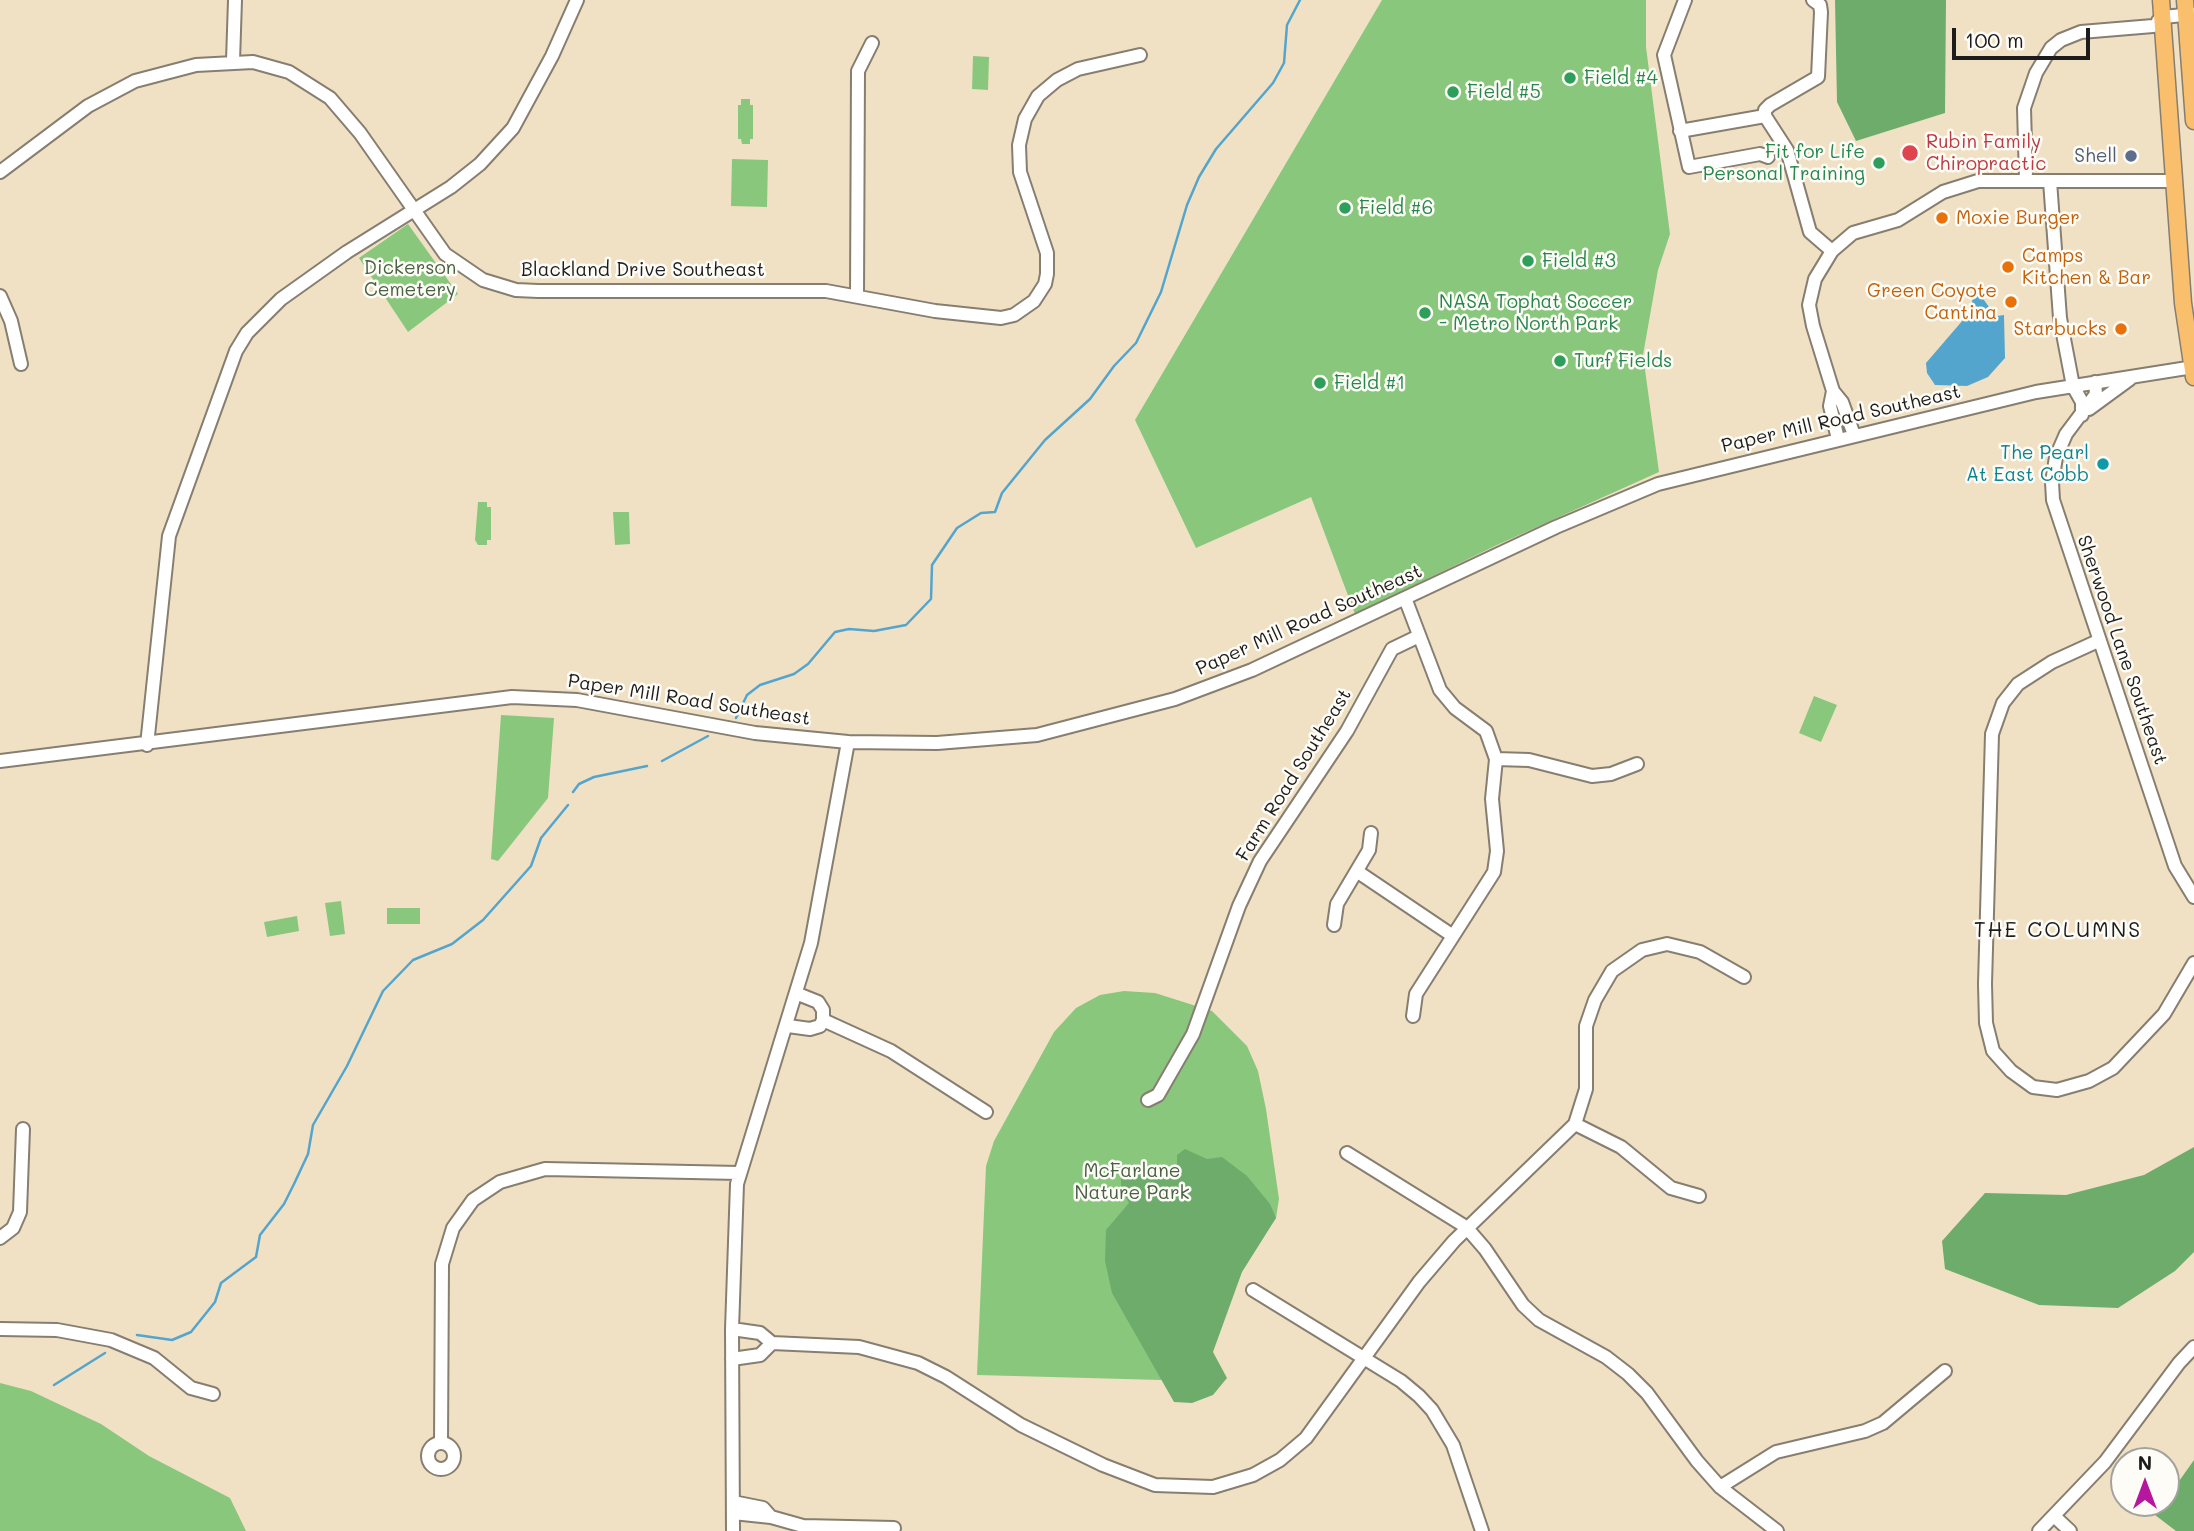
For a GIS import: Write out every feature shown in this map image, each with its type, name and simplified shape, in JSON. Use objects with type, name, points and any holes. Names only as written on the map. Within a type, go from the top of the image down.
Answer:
[{"type":"main road","points":[[2188,9],[2194,121]]},
{"type":"main road","points":[[2160,20],[2184,315],[2193,370]]},
{"type":"street","points":[[233,61],[236,0]]},
{"type":"street","points":[[147,745],[169,537],[236,351],[247,333],[281,299],[481,164],[513,128],[552,56],[577,0]]},
{"type":"street","points":[[1685,0],[1664,55],[1689,167],[1760,154],[1768,156]]},
{"type":"street","points":[[1813,0],[1820,5],[1821,12],[1818,77],[1770,105],[1765,110],[1765,116],[1787,150],[1806,223],[1815,238],[1832,251]]},
{"type":"street","points":[[2026,180],[2024,108],[2036,73],[2052,48],[2061,40],[2081,32],[2160,20],[2188,9]]},
{"type":"street","points":[[2160,20],[2191,32]]},
{"type":"street","points":[[857,296],[858,71],[872,43]]},
{"type":"street","name":"Blackland Drive Southeast","points":[[0,172],[89,106],[135,81],[172,70],[233,61],[262,64],[289,72],[330,98],[360,133],[444,254],[482,280],[516,290],[784,290],[857,296],[987,318],[1014,315],[1034,302],[1045,284],[1048,264],[1020,172],[1018,153],[1025,119],[1038,96],[1067,74],[1140,55]]},
{"type":"street","points":[[1680,131],[1765,116]]},
{"type":"street","points":[[1854,435],[1842,402],[1833,391],[1809,305],[1815,279],[1832,251],[1853,233],[1898,220],[1953,188],[1978,181],[2175,181]]},
{"type":"street","points":[[2050,181],[2060,318],[2073,386],[2082,402],[2084,413]]},
{"type":"street","points":[[0,296],[11,321],[21,364]]},
{"type":"street","name":"Paper Mill Road Southeast","points":[[0,761],[147,745],[464,701],[530,697],[591,702],[765,735],[848,742],[973,742],[1037,735],[1089,724],[1213,686],[1278,659],[1644,489],[1854,435],[2073,386],[2193,370]]},
{"type":"street","name":"Sherwood Lane Southeast","points":[[2084,413],[2132,377]]},
{"type":"street","name":"Sherwood Lane Southeast","points":[[2095,382],[2096,394],[2061,445],[2053,468],[2052,491],[2059,524],[2175,866],[2194,897]]},
{"type":"street","points":[[1833,391],[1830,406],[1839,439]]},
{"type":"street","points":[[1405,598],[1440,690],[1455,708],[1486,731],[1496,759],[1492,799],[1497,851],[1494,872],[1416,994],[1413,1016]]},
{"type":"street","name":"Farm Road Southeast","points":[[1148,1100],[1158,1095],[1193,1034],[1239,906],[1260,861],[1347,732],[1392,649],[1419,636]]},
{"type":"street","points":[[2098,641],[2052,662],[2018,684],[2003,703],[1992,734],[1987,830],[1985,1007],[1991,1045],[2005,1065],[2033,1087],[2048,1090],[2101,1075],[2113,1068],[2164,1014],[2194,964]]},
{"type":"street","points":[[733,1531],[732,1329],[739,1173],[797,994],[820,903],[848,742]]},
{"type":"street","points":[[1496,759],[1529,760],[1592,776],[1611,774],[1637,764]]},
{"type":"street","points":[[1334,925],[1337,904],[1370,850],[1371,833]]},
{"type":"street","points":[[1358,872],[1453,936]]},
{"type":"street","points":[[1667,930],[1667,944]]},
{"type":"street","points":[[732,1329],[760,1333],[772,1343],[859,1347],[918,1363],[946,1377],[1021,1425],[1134,1478],[1176,1488],[1213,1487],[1235,1482],[1280,1460],[1306,1438],[1419,1282],[1466,1227],[1575,1124],[1586,1089],[1586,1026],[1595,1000],[1620,964],[1642,950],[1667,944],[1700,952],[1744,977]]},
{"type":"street","points":[[788,1026],[810,1029],[820,1026],[823,1020],[823,1010],[818,1002],[797,994]]},
{"type":"street","points":[[823,1020],[901,1057],[986,1112]]},
{"type":"street","points":[[1575,1124],[1620,1147],[1671,1188],[1699,1196]]},
{"type":"street","points":[[0,1238],[13,1228],[20,1212],[23,1129]]},
{"type":"street","points":[[1347,1153],[1466,1227],[1485,1249],[1523,1305],[1539,1320],[1605,1357],[1628,1374],[1647,1393],[1697,1461],[1720,1487],[1777,1531]]},
{"type":"street","points":[[441,1443],[442,1264],[453,1228],[473,1200],[500,1182],[545,1170],[739,1173]]},
{"type":"street","points":[[1253,1290],[1401,1381],[1432,1410],[1452,1445],[1482,1531]]},
{"type":"street","points":[[0,1329],[57,1329],[111,1340],[154,1359],[191,1388],[213,1394]]},
{"type":"street","points":[[732,1359],[760,1355],[772,1343]]},
{"type":"street","points":[[2039,1531],[2105,1462],[2194,1347]]},
{"type":"street","points":[[1720,1487],[1776,1452],[1865,1431],[1883,1423],[1945,1371]]},
{"type":"street","points":[[733,1507],[803,1526],[894,1528]]},
{"type":"street","points":[[2054,1516],[2070,1531]]},
{"type":"green space","name":"NASA Tophat Soccer - Metro North Park","points":[[1382,0],[1646,0],[1646,47],[1670,234],[1658,270],[1643,355],[1659,472],[1497,545],[1355,614],[1311,497],[1196,548],[1135,420]]},
{"type":"green space","points":[[1835,0],[1946,0],[1945,113],[1856,141],[1837,102]]},
{"type":"green space","points":[[973,56],[989,57],[988,90],[972,89]]},
{"type":"green space","points":[[741,99],[750,99],[750,105],[753,105],[753,139],[750,139],[750,144],[742,144],[741,139],[738,139],[738,105],[741,105]]},
{"type":"green space","points":[[732,159],[768,160],[767,207],[731,206]]},
{"type":"green space","name":"Dickerson Cemetery","points":[[408,224],[458,294],[408,332],[359,258]]},
{"type":"green space","points":[[478,502],[487,502],[487,507],[491,507],[491,540],[487,540],[487,545],[478,545],[475,540]]},
{"type":"green space","points":[[613,512],[629,512],[630,544],[615,545]]},
{"type":"green space","points":[[1814,696],[1837,705],[1821,742],[1799,733]]},
{"type":"green space","points":[[501,715],[554,718],[548,798],[498,861],[491,859]]},
{"type":"green space","points":[[341,901],[345,934],[330,936],[325,903]]},
{"type":"green space","points":[[387,908],[420,908],[420,924],[387,924]]},
{"type":"green space","points":[[297,916],[299,931],[267,937],[264,922]]},
{"type":"green space","name":"McFarlane Nature Park","points":[[1124,991],[1155,993],[1212,1011],[1247,1046],[1258,1071],[1266,1109],[1279,1199],[1276,1218],[1161,1380],[977,1375],[986,1166],[994,1141],[1054,1032],[1076,1008],[1100,995]]},
{"type":"green space","points":[[2194,1147],[2194,1252],[2175,1271],[2118,1308],[2039,1305],[1945,1269],[1942,1241],[1985,1193],[2066,1195],[2144,1175]]},
{"type":"green space","points":[[1185,1149],[1207,1159],[1222,1157],[1247,1176],[1270,1204],[1276,1218],[1242,1272],[1213,1352],[1227,1378],[1213,1395],[1192,1403],[1174,1402],[1112,1293],[1105,1261],[1106,1230],[1129,1203],[1121,1188],[1121,1175],[1137,1172],[1166,1179],[1177,1171],[1177,1155]]},
{"type":"green space","points":[[0,1383],[31,1391],[101,1424],[149,1456],[230,1498],[246,1531],[0,1531]]},
{"type":"green space","points":[[2194,1460],[2194,1531],[2176,1531],[2158,1517],[2180,1517],[2180,1480]]},
{"type":"water","points":[[1979,293],[1989,307],[1990,317],[2004,315],[2005,358],[1988,377],[1967,386],[1935,385],[1927,373],[1926,363],[1969,313],[1973,298]]},
{"type":"waterway","points":[[736,718],[747,695],[760,685],[794,674],[808,664],[835,632],[849,629],[874,631],[906,625],[931,599],[932,565],[957,528],[981,513],[995,512],[1002,493],[1045,440],[1090,399],[1114,366],[1136,343],[1161,292],[1187,205],[1199,177],[1216,149],[1273,83],[1284,63],[1287,25],[1300,0]]},
{"type":"waterway","points":[[662,761],[708,736]]},
{"type":"waterway","points":[[573,792],[579,784],[594,777],[647,766]]},
{"type":"waterway","points":[[137,1335],[172,1340],[191,1332],[215,1302],[221,1283],[256,1257],[260,1235],[284,1204],[308,1154],[313,1125],[347,1066],[383,991],[413,960],[452,944],[483,920],[531,866],[541,838],[568,805]]},
{"type":"waterway","points":[[54,1385],[105,1353]]},
{"type":"place","name":"Field #4","points":[[1570,78]]},
{"type":"place","name":"Field #5","points":[[1453,92]]},
{"type":"place","name":"Rubin Family Chiropractic","points":[[1910,153]]},
{"type":"place","name":"Shell","points":[[2131,156]]},
{"type":"place","name":"Fit for Life Personal Training","points":[[1879,163]]},
{"type":"place","name":"Field #6","points":[[1345,208]]},
{"type":"place","name":"Moxie Burger","points":[[1942,218]]},
{"type":"place","name":"Field #3","points":[[1528,261]]},
{"type":"place","name":"Camps Kitchen & Bar","points":[[2008,267]]},
{"type":"place","name":"Green Coyote Cantina","points":[[2011,302]]},
{"type":"place","name":"NASA Tophat Soccer - Metro North Park","points":[[1425,313]]},
{"type":"place","name":"Starbucks","points":[[2121,329]]},
{"type":"place","name":"Turf Fields","points":[[1560,361]]},
{"type":"place","name":"Field #1","points":[[1320,383]]},
{"type":"place","name":"The Pearl At East Cobb","points":[[2103,464]]},
{"type":"district","name":"THE COLUMNS","points":[[2058,931]]}]
